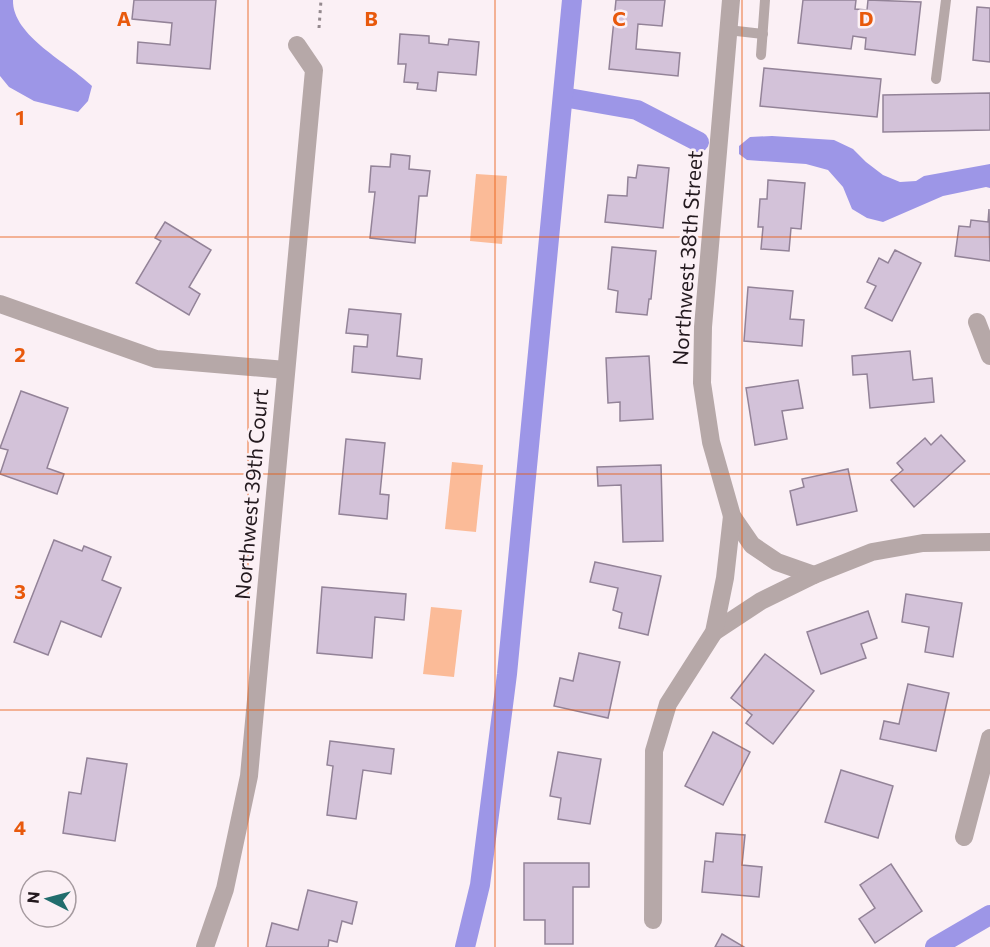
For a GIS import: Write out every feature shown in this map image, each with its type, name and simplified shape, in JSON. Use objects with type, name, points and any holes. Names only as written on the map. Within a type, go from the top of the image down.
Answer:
[{"type":"street","name":"Northwest 38th Street","points":[[731,0],[703,327],[702,383],[711,442],[732,516],[752,545],[777,562],[814,575]]},
{"type":"street","name":"Northwest 39th Court","points":[[205,947],[225,889],[249,776],[314,70],[297,45]]},
{"type":"street","points":[[0,304],[156,359],[286,370]]},
{"type":"street","points":[[977,322],[990,356]]},
{"type":"street","name":"Northwest 38th Street","points":[[653,920],[654,751],[668,704],[714,632],[725,578],[732,516]]},
{"type":"street","points":[[814,575],[872,552],[923,543],[990,542]]},
{"type":"street","name":"Northwest 38th Street","points":[[714,632],[761,601],[814,575]]},
{"type":"street","points":[[964,837],[990,738]]},
{"type":"lane","points":[[761,55],[765,0]]},
{"type":"lane","points":[[936,79],[946,0]]},
{"type":"lane","points":[[728,30],[763,34]]},
{"type":"path","points":[[319,28],[321,0]]},
{"type":"shaded area","points":[[0,0],[13,0],[15,13],[31,37],[92,86],[88,101],[78,112],[34,101],[9,87],[0,76]]},
{"type":"shaded area","points":[[750,137],[834,140],[853,149],[883,175],[900,182],[916,181],[924,176],[990,164],[990,188],[943,196],[883,222],[867,218],[852,209],[843,187],[828,170],[806,164],[747,160],[739,154],[739,146]]},
{"type":"shaded area","points":[[476,174],[507,176],[502,244],[470,241]]},
{"type":"shaded area","points":[[452,462],[483,465],[476,532],[445,529]]},
{"type":"shaded area","points":[[431,607],[462,610],[454,677],[423,674]]},
{"type":"building","points":[[134,0],[216,0],[210,69],[137,63],[138,42],[170,45],[172,23],[132,19]]},
{"type":"building","points":[[616,0],[665,0],[662,26],[638,24],[636,49],[680,53],[678,76],[609,69]]},
{"type":"building","points":[[803,0],[856,0],[855,9],[867,10],[868,0],[921,2],[915,55],[865,49],[866,38],[853,36],[851,49],[798,43]]},
{"type":"building","points":[[977,7],[990,8],[990,62],[973,60]]},
{"type":"building","points":[[400,34],[429,36],[429,43],[448,45],[449,39],[479,42],[476,75],[438,72],[436,91],[417,89],[418,83],[404,82],[406,64],[398,64]]},
{"type":"building","points":[[764,68],[881,79],[877,117],[760,106]]},
{"type":"building","points":[[990,93],[990,130],[883,132],[883,95]]},
{"type":"building","points":[[391,154],[410,156],[409,169],[430,171],[427,196],[419,196],[415,243],[370,238],[375,192],[369,192],[371,166],[390,167]]},
{"type":"building","points":[[638,165],[669,168],[663,228],[605,222],[608,195],[627,196],[628,177],[636,178]]},
{"type":"building","points":[[768,180],[805,183],[801,229],[791,228],[789,251],[761,249],[763,227],[758,227],[760,199],[767,199]]},
{"type":"building","points":[[989,209],[990,261],[955,256],[959,226],[970,227],[971,220],[988,222]]},
{"type":"building","points":[[165,222],[211,250],[189,287],[200,294],[189,315],[136,283],[161,241],[155,238]]},
{"type":"building","points":[[612,247],[656,251],[647,315],[616,312],[618,291],[608,289]]},
{"type":"building","points":[[895,250],[921,263],[892,321],[865,308],[876,286],[867,282],[879,258],[888,263]]},
{"type":"building","points":[[748,287],[793,291],[790,319],[804,320],[802,346],[744,341]]},
{"type":"building","points":[[349,309],[401,314],[397,356],[422,359],[420,379],[352,372],[354,346],[367,347],[368,335],[346,333]]},
{"type":"building","points":[[910,351],[913,380],[932,378],[934,402],[870,408],[867,374],[853,375],[852,356]]},
{"type":"building","points":[[649,356],[653,419],[620,421],[620,402],[608,403],[606,358]]},
{"type":"building","points":[[798,380],[803,408],[782,411],[787,439],[755,445],[746,388]]},
{"type":"building","points":[[21,391],[68,408],[47,468],[64,474],[57,494],[0,474],[8,450],[0,448]]},
{"type":"building","points":[[941,435],[965,461],[914,507],[891,480],[903,470],[897,463],[925,438],[931,445]]},
{"type":"building","points":[[346,439],[385,443],[380,494],[389,495],[387,519],[339,514]]},
{"type":"building","points":[[661,465],[663,541],[623,542],[621,485],[598,486],[597,467]]},
{"type":"building","points":[[848,469],[857,511],[797,525],[790,491],[804,487],[802,479]]},
{"type":"building","points":[[54,540],[82,551],[84,546],[111,557],[102,580],[121,588],[101,637],[61,621],[48,655],[14,642]]},
{"type":"building","points":[[595,562],[661,576],[648,635],[619,628],[622,613],[613,610],[618,588],[590,582]]},
{"type":"building","points":[[322,587],[406,594],[404,620],[375,617],[372,658],[317,653]]},
{"type":"building","points":[[906,594],[962,603],[953,657],[925,652],[929,627],[902,622]]},
{"type":"building","points":[[868,611],[877,638],[861,644],[866,658],[821,674],[807,632]]},
{"type":"building","points":[[579,653],[620,662],[608,718],[554,706],[560,678],[573,681]]},
{"type":"building","points":[[765,654],[814,691],[773,744],[746,723],[752,715],[731,698]]},
{"type":"building","points":[[908,684],[949,693],[936,751],[880,739],[884,721],[899,724]]},
{"type":"building","points":[[713,732],[750,752],[723,805],[685,786]]},
{"type":"building","points":[[330,741],[394,749],[391,774],[363,770],[356,819],[327,815],[333,766],[327,765]]},
{"type":"building","points":[[558,752],[601,759],[590,824],[558,819],[561,798],[550,796]]},
{"type":"building","points":[[87,758],[127,764],[115,841],[63,833],[69,792],[81,794]]},
{"type":"building","points":[[841,770],[893,786],[878,838],[825,822]]},
{"type":"building","points":[[716,833],[745,835],[742,865],[762,867],[759,897],[702,892],[705,861],[713,862]]},
{"type":"building","points":[[524,863],[589,863],[589,887],[573,887],[573,944],[545,944],[545,920],[524,920]]},
{"type":"building","points":[[891,864],[922,911],[875,943],[859,919],[875,908],[860,885]]},
{"type":"building","points":[[308,890],[357,902],[352,924],[342,921],[337,942],[329,940],[328,947],[266,947],[272,923],[298,930]]},
{"type":"building","points":[[722,934],[744,947],[715,947]]},
{"type":"waterway","points":[[465,947],[480,885],[507,674],[572,0]]},
{"type":"waterway","points":[[563,97],[637,110],[699,142]]},
{"type":"waterway","points":[[935,947],[990,915]]}]
